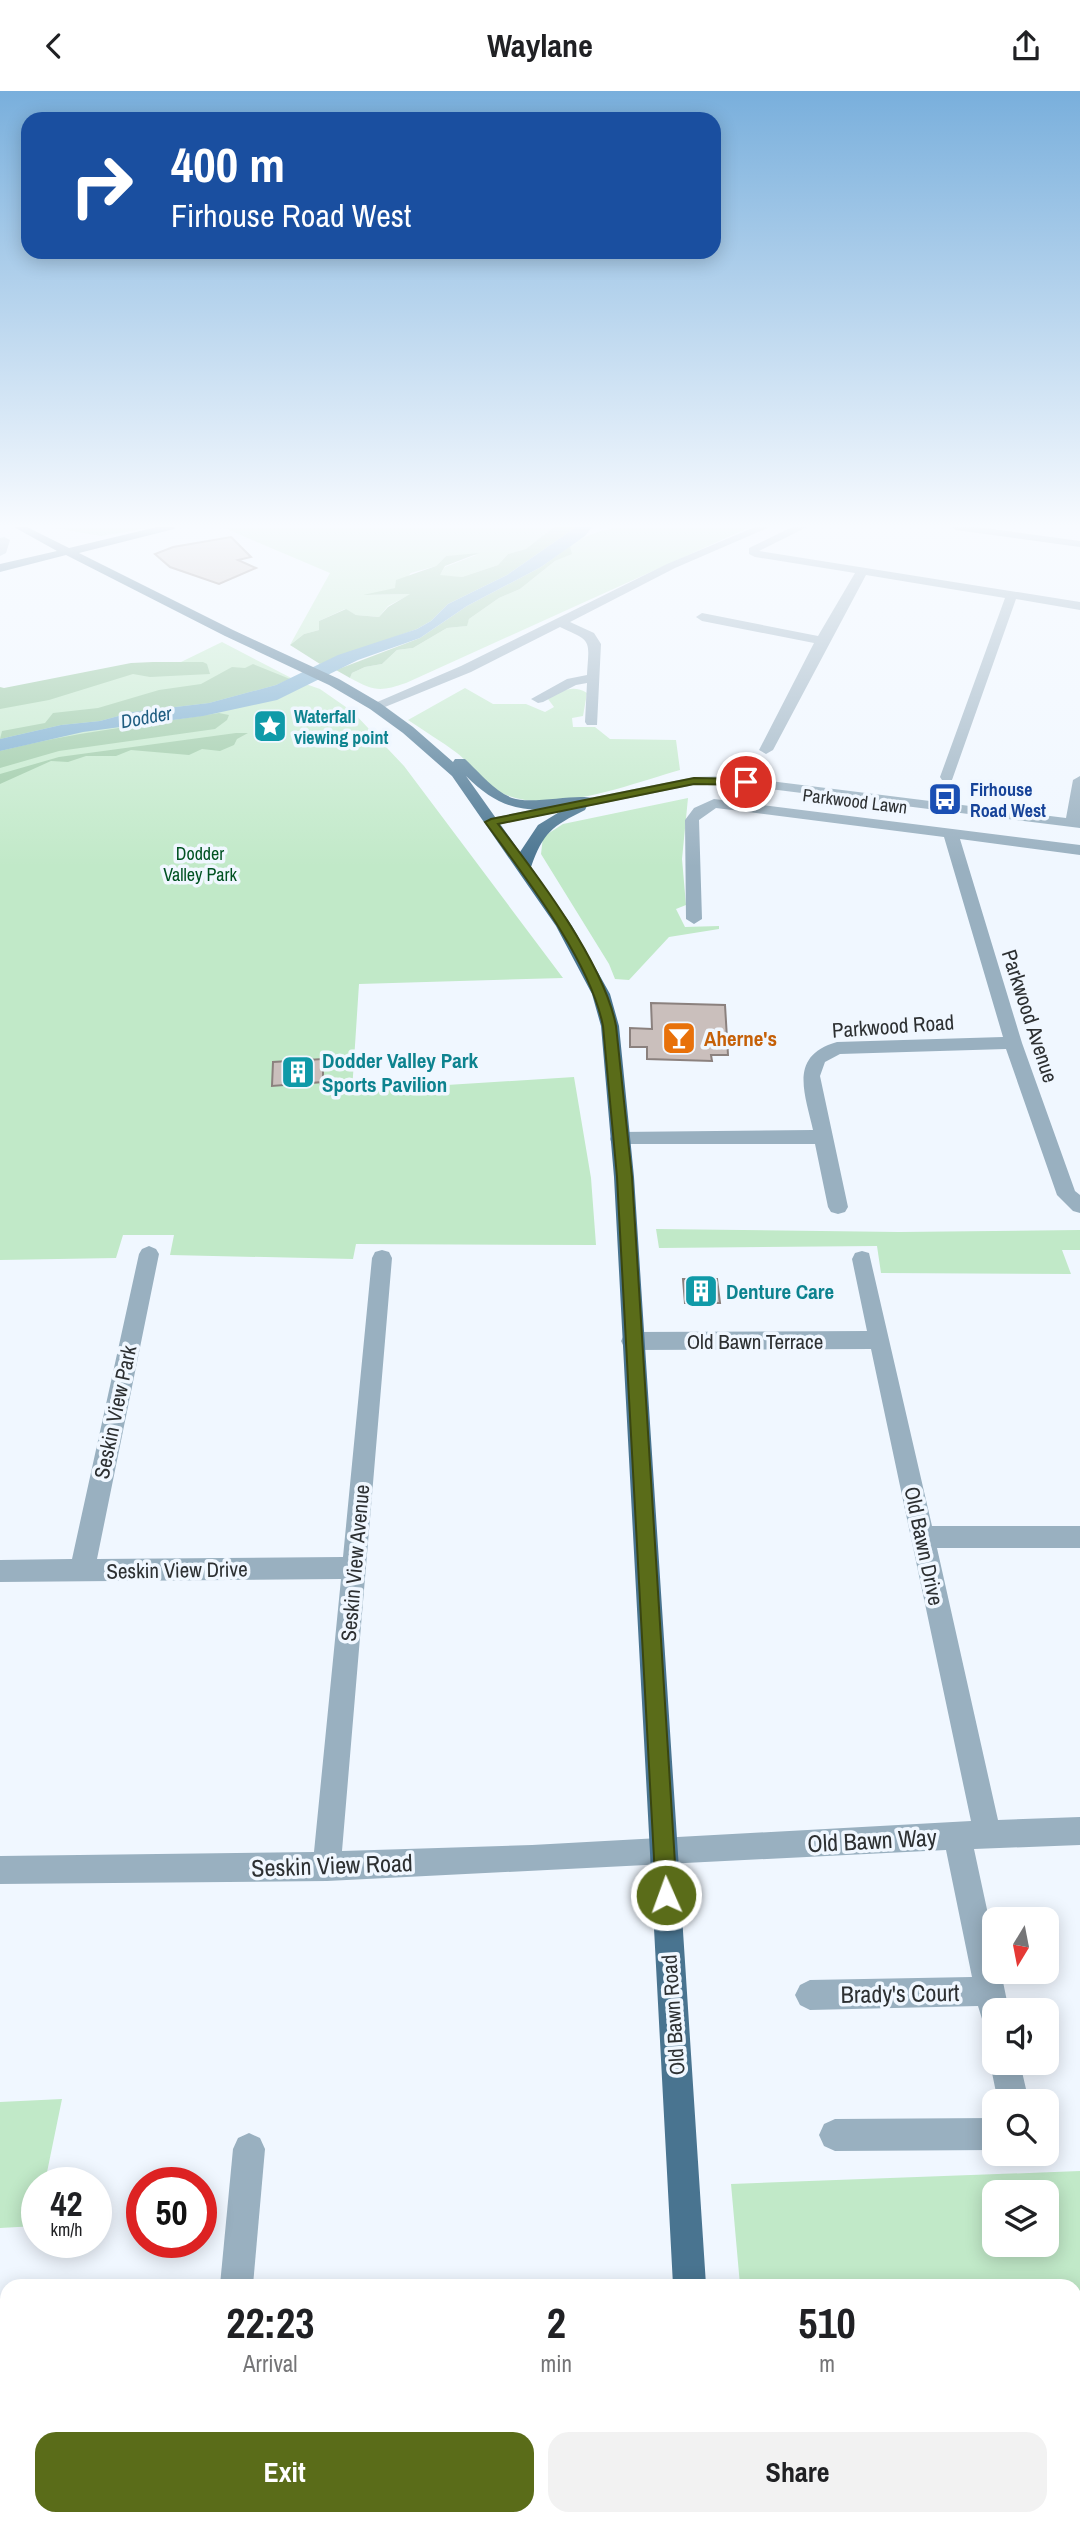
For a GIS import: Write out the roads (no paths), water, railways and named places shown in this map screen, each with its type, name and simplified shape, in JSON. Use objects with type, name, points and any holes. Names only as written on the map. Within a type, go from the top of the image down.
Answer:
[{"type":"main road","name":"Old Bawn Road","points":[[248,641],[375,706],[408,730],[457,773],[524,866],[591,971],[607,1010],[624,1177],[690,2279]]},
{"type":"main road","points":[[408,730],[443,746],[495,795],[504,799],[536,805],[592,801]]},
{"type":"main road","points":[[524,866],[529,844],[535,836],[552,820],[592,801]]},
{"type":"street","points":[[375,706],[466,669],[523,641]]},
{"type":"street","points":[[592,722],[595,677],[593,641]]},
{"type":"street","points":[[766,751],[822,641]]},
{"type":"street","points":[[947,777],[996,641]]},
{"type":"street","points":[[538,699],[572,681],[595,677]]},
{"type":"street","points":[[491,822],[694,781],[731,780],[1076,824],[1080,780]]},
{"type":"street","name":"Parkwood Lawn","points":[[694,919],[692,820],[699,811],[714,803],[950,832]]},
{"type":"street","points":[[950,832],[1080,850]]},
{"type":"street","name":"Parkwood Avenue","points":[[950,832],[1013,1043],[1067,1195],[1080,1206]]},
{"type":"street","name":"Parkwood Road","points":[[838,1207],[821,1137],[811,1076],[813,1064],[821,1055],[837,1048],[1013,1043]]},
{"type":"street","points":[[620,1139],[821,1137]]},
{"type":"street","name":"Seskin View Park","points":[[82,1571],[149,1254]]},
{"type":"street","name":"Seskin View Avenue","points":[[327,1867],[382,1258]]},
{"type":"street","name":"Old Bawn Drive","points":[[862,1259],[987,1833]]},
{"type":"street","name":"Old Bawn Terrace","points":[[632,1341],[879,1340]]},
{"type":"street","points":[[922,1537],[1080,1537]]},
{"type":"street","name":"Seskin View Drive","points":[[0,1571],[354,1568]]},
{"type":"street","name":"Old Bawn Way","points":[[665,1851],[987,1833],[1080,1831]]},
{"type":"street","name":"Brady's Court","points":[[957,1835],[991,1998]]},
{"type":"street","name":"Seskin View Road","points":[[0,1870],[327,1867],[665,1851]]},
{"type":"street","name":"Brady's Court","points":[[810,1994],[982,2001]]},
{"type":"street","points":[[835,2135],[982,2134]]},
{"type":"street","points":[[237,2279],[249,2149]]},
{"type":"water","name":"Dodder","points":[[382,641],[413,641],[358,660],[277,700],[203,716],[83,732],[0,751],[0,739],[61,725],[100,721],[133,712],[209,703],[276,685],[338,655]]},
{"type":"place","name":"Waterfall viewing point","points":[[270,726]]},
{"type":"place","name":"Firhouse Road West","points":[[945,799]]},
{"type":"place","name":"Aherne's","points":[[679,1038]]},
{"type":"place","name":"Dodder Valley Park Sports Pavilion","points":[[298,1072]]},
{"type":"place","name":"Denture Care","points":[[701,1291]]},
{"type":"park label","name":"Dodder Valley Park","points":[[200,864]]}]
